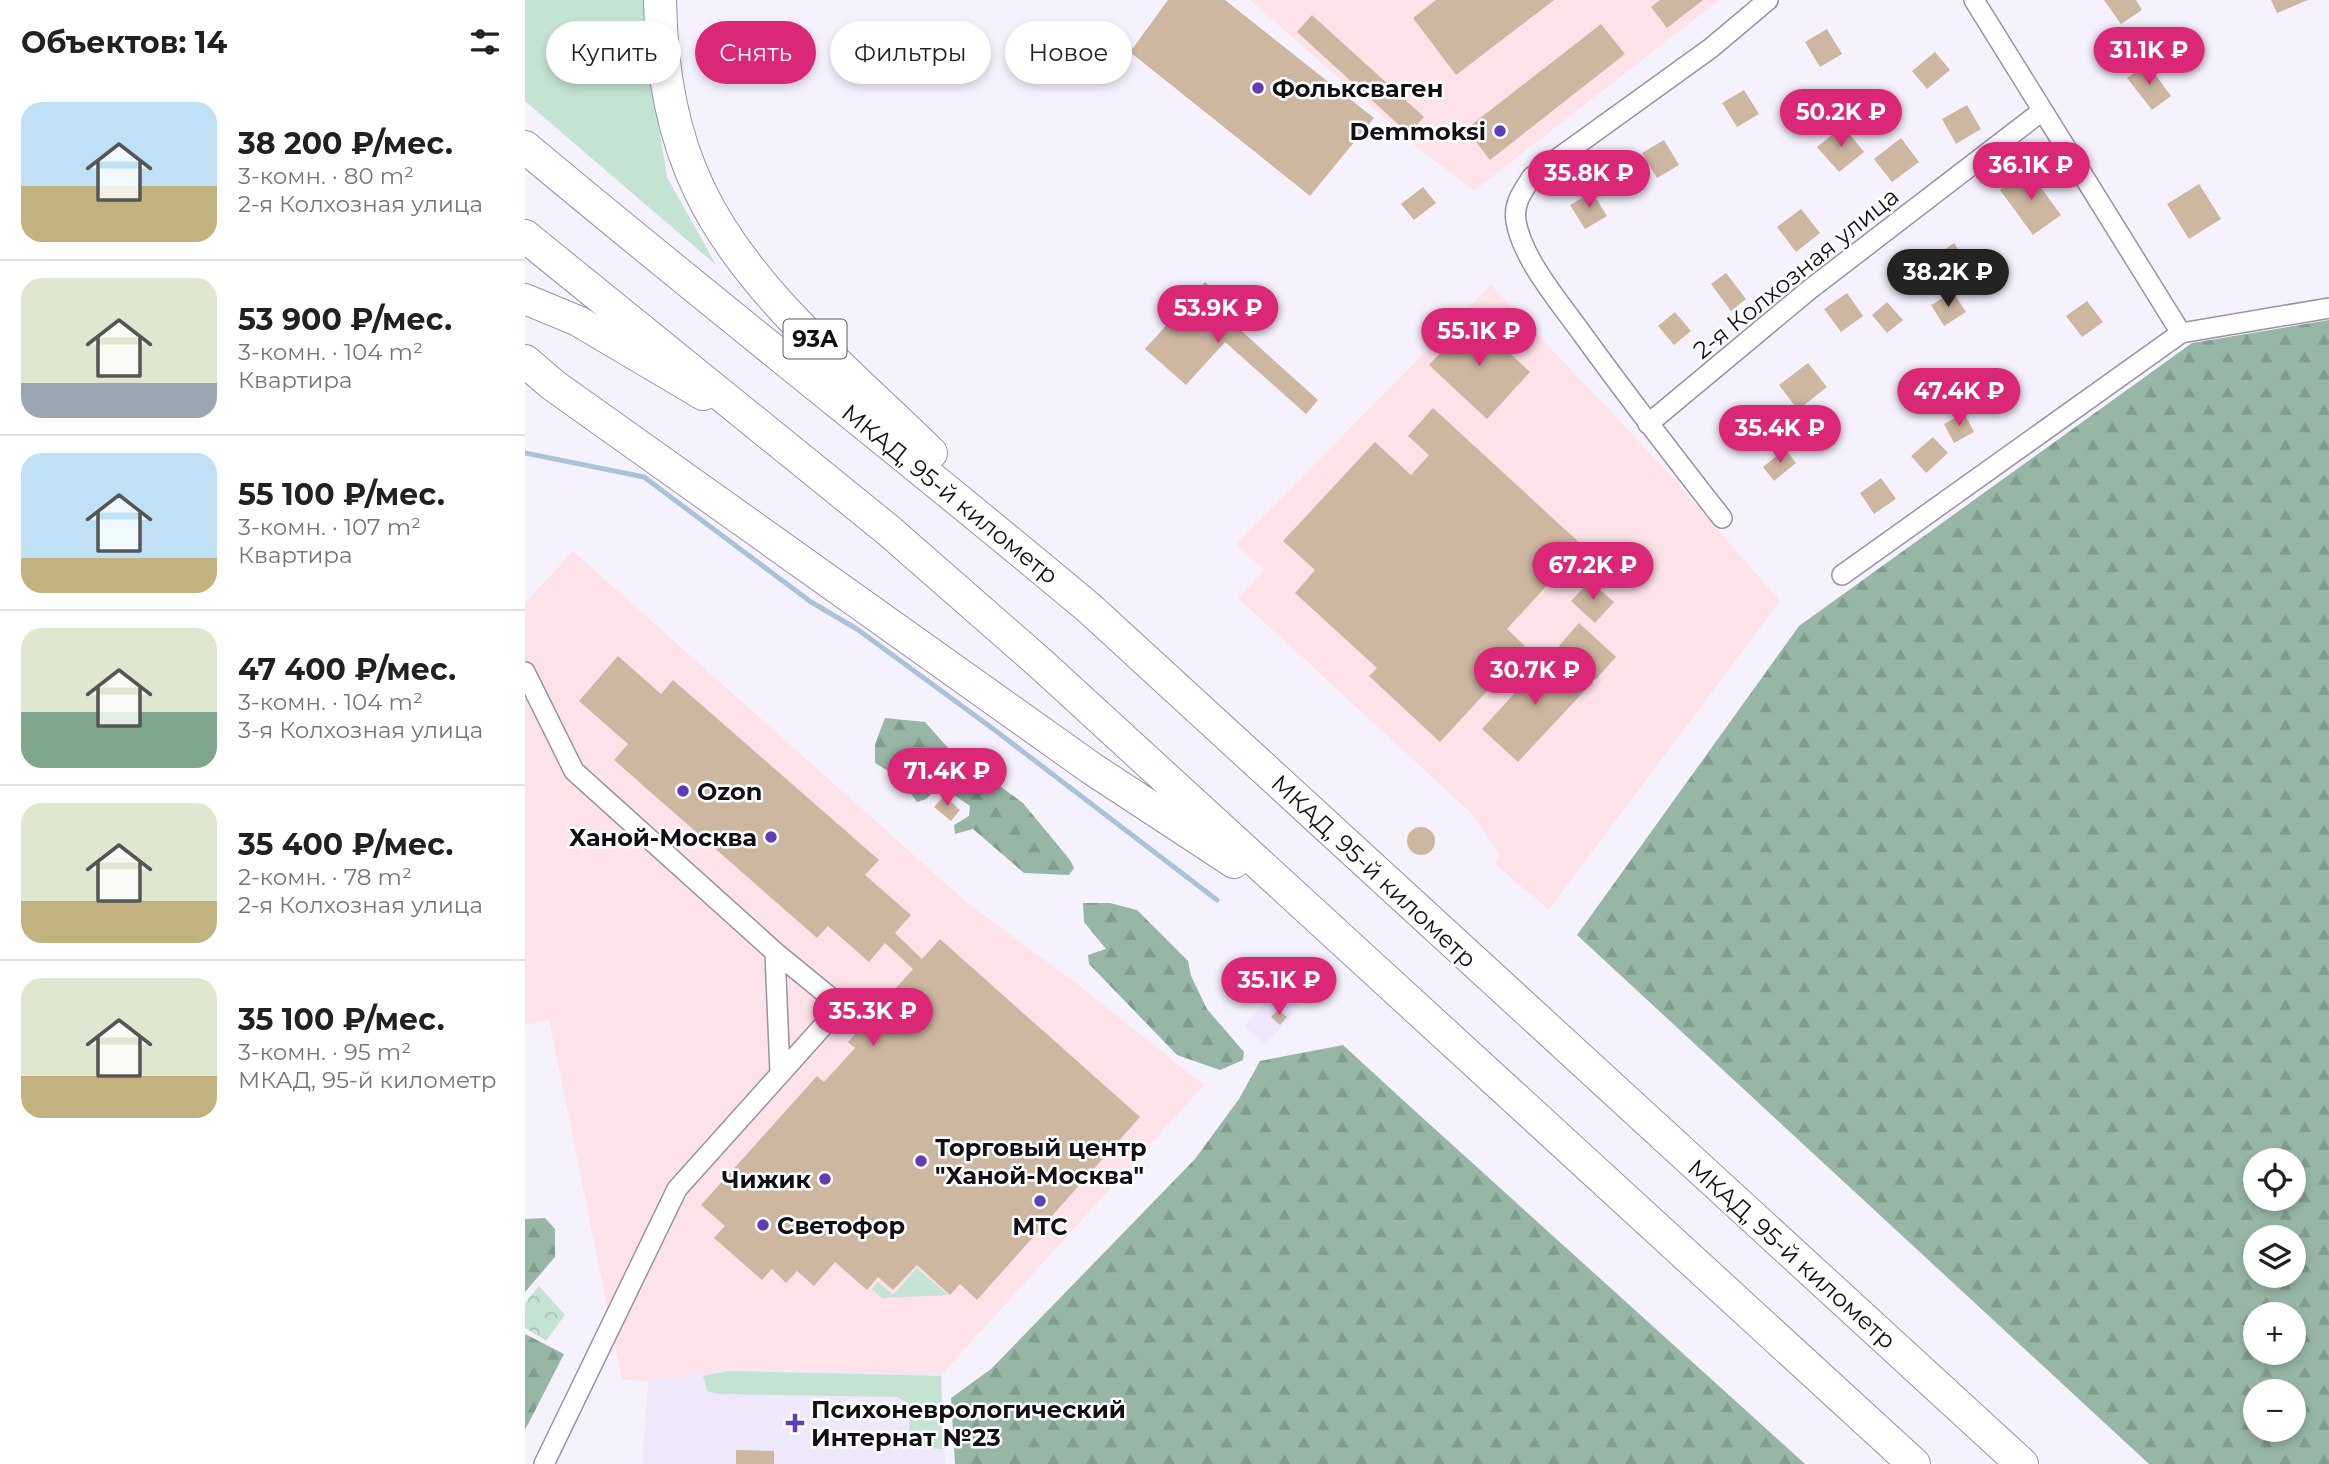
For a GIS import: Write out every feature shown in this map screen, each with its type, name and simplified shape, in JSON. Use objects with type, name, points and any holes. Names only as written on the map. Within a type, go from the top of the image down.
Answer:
[{"type":"highway","name":"93A","points":[[660,0],[661,46],[682,146],[700,191],[726,237],[757,277],[803,327],[1089,608]]},
{"type":"highway","name":"МКАД, 95-й километр","points":[[525,147],[707,299],[942,484],[1089,608],[2022,1464]]},
{"type":"highway","points":[[525,236],[888,530],[1040,663],[1913,1464]]},
{"type":"highway","points":[[525,361],[553,385],[1091,768],[1309,910]]},
{"type":"main road","points":[[525,299],[578,321],[653,363],[777,441]]},
{"type":"street","points":[[1722,518],[1648,424],[1546,284],[1521,237],[1515,219],[1517,202],[1532,177],[1711,48],[1768,0]]},
{"type":"street","points":[[1974,0],[2181,333]]},
{"type":"street","name":"2-я Колхозная улица","points":[[1648,424],[1809,290],[2042,111]]},
{"type":"street","points":[[1842,575],[2181,333],[2329,307]]},
{"type":"street","points":[[528,677],[574,771],[775,952],[841,1006],[677,1189],[544,1464]]},
{"type":"street","points":[[775,952],[780,1073]]},
{"type":"shaded area","points":[[1250,0],[1719,0],[1474,191],[1417,147]]},
{"type":"shaded area","points":[[1491,285],[1665,469],[1780,601],[1549,910],[1495,864],[1500,855],[1472,814],[1238,598],[1264,570],[1236,544]]},
{"type":"shaded area","points":[[573,551],[965,901],[1080,986],[1204,1085],[942,1374],[727,1369],[648,1382],[622,1379],[549,1020],[525,1025],[525,603]]},
{"type":"shaded area","points":[[1280,987],[1301,1005],[1265,1045],[1244,1026]]},
{"type":"shaded area","name":"Психоневрологический Интернат №23","points":[[727,1369],[942,1374],[945,1464],[642,1464],[648,1382]]},
{"type":"green space","points":[[525,0],[644,0],[646,21],[546,21],[546,84],[652,84],[667,177],[716,265],[525,101]]},
{"type":"green space","points":[[2329,320],[2329,1464],[2149,1464],[1577,935],[1799,626],[2192,343]]},
{"type":"green space","points":[[885,718],[925,722],[950,750],[1023,803],[1070,860],[1074,868],[1069,875],[1024,873],[973,829],[955,834],[954,825],[969,816],[970,806],[940,785],[926,799],[917,802],[900,778],[875,763],[875,744]]},
{"type":"green space","points":[[1083,903],[1110,903],[1137,910],[1188,961],[1191,976],[1207,1009],[1244,1052],[1243,1060],[1220,1070],[1177,1055],[1089,964],[1088,955],[1106,949],[1084,922]]},
{"type":"green space","points":[[1343,1045],[1805,1464],[955,1464],[951,1398],[991,1369],[1195,1159],[1239,1099],[1260,1061]]},
{"type":"green space","points":[[545,1218],[555,1229],[555,1257],[525,1292],[525,1219]]},
{"type":"green space","points":[[917,1268],[948,1295],[882,1298],[872,1289],[878,1282],[893,1295]]},
{"type":"green space","points":[[539,1286],[565,1315],[546,1341],[525,1328],[525,1303]]},
{"type":"green space","points":[[525,1334],[564,1354],[525,1430]]},
{"type":"green space","points":[[728,1371],[941,1376],[943,1449],[910,1447],[909,1404],[898,1397],[718,1394],[707,1391],[703,1376]]},
{"type":"building","points":[[1168,0],[1225,0],[1374,118],[1310,196],[1132,54],[1132,49]]},
{"type":"building","points":[[1436,0],[1554,0],[1456,75],[1413,18]]},
{"type":"building","points":[[1660,0],[1703,0],[1667,28],[1651,7]]},
{"type":"building","points":[[2104,0],[2136,0],[2142,10],[2121,24]]},
{"type":"building","points":[[2271,0],[2308,0],[2277,13]]},
{"type":"building","points":[[1312,15],[1424,117],[1409,134],[1297,32]]},
{"type":"building","points":[[1601,24],[1625,54],[1490,160],[1466,129]]},
{"type":"building","points":[[1827,29],[1842,54],[1820,67],[1805,42]]},
{"type":"building","points":[[1935,52],[1950,70],[1927,89],[1912,71]]},
{"type":"building","points":[[2147,63],[2171,96],[2152,110],[2127,78]]},
{"type":"building","points":[[1744,90],[1759,114],[1737,127],[1722,103]]},
{"type":"building","points":[[1967,105],[1981,129],[1956,144],[1942,119]]},
{"type":"building","points":[[1843,126],[1864,152],[1839,172],[1817,147]]},
{"type":"building","points":[[1901,138],[1919,162],[1892,182],[1874,159]]},
{"type":"building","points":[[1664,140],[1679,165],[1657,178],[1642,153]]},
{"type":"building","points":[[2028,170],[2061,215],[2033,235],[2000,190]]},
{"type":"building","points":[[2199,184],[2221,219],[2189,239],[2167,204]]},
{"type":"building","points":[[1423,187],[1436,203],[1414,220],[1401,204]]},
{"type":"building","points":[[1592,192],[1607,216],[1585,229],[1570,205]]},
{"type":"building","points":[[1801,209],[1820,233],[1796,252],[1777,227]]},
{"type":"building","points":[[1954,243],[1965,259],[1933,282],[1921,266]]},
{"type":"building","points":[[1726,273],[1746,299],[1731,311],[1711,284]]},
{"type":"building","points":[[1205,282],[1244,317],[1236,326],[1318,400],[1306,414],[1225,342],[1186,385],[1145,349]]},
{"type":"building","points":[[1953,292],[1966,312],[1944,326],[1931,305]]},
{"type":"building","points":[[1847,293],[1863,316],[1841,332],[1824,309]]},
{"type":"building","points":[[2087,301],[2103,322],[2082,337],[2066,316]]},
{"type":"building","points":[[1887,302],[1903,320],[1887,333],[1872,315]]},
{"type":"building","points":[[1675,312],[1691,331],[1674,345],[1658,326]]},
{"type":"building","points":[[1472,318],[1530,372],[1487,419],[1429,365]]},
{"type":"building","points":[[1808,363],[1827,387],[1798,410],[1779,385]]},
{"type":"building","points":[[2007,374],[2017,389],[1996,403],[1986,388]]},
{"type":"building","points":[[1433,408],[1583,546],[1507,629],[1527,648],[1440,742],[1369,676],[1377,668],[1295,593],[1315,570],[1283,541],[1375,442],[1411,475],[1429,455],[1408,436]]},
{"type":"building","points":[[1964,413],[1974,432],[1954,443],[1944,424]]},
{"type":"building","points":[[1933,437],[1948,453],[1926,473],[1911,456]]},
{"type":"building","points":[[1785,449],[1796,463],[1774,481],[1763,467]]},
{"type":"building","points":[[1881,478],[1896,499],[1874,514],[1860,493]]},
{"type":"building","points":[[1590,581],[1614,602],[1595,623],[1571,601]]},
{"type":"building","points":[[1579,623],[1616,657],[1595,680],[1559,646]]},
{"type":"building","points":[[1552,652],[1589,686],[1518,762],[1482,729]]},
{"type":"building","name":"Торговый центр \"Ханой-Москва\"","points":[[618,656],[661,694],[673,680],[879,860],[865,875],[911,915],[895,933],[922,959],[940,939],[1140,1117],[977,1300],[960,1284],[950,1295],[917,1265],[893,1290],[878,1277],[867,1290],[835,1262],[814,1286],[797,1271],[786,1283],[772,1269],[762,1280],[714,1238],[725,1226],[701,1205],[817,1076],[824,1082],[855,1048],[848,1042],[913,969],[885,943],[869,962],[828,926],[817,938],[614,760],[628,744],[579,701]]},
{"type":"building","points":[[944,796],[960,810],[951,821],[934,807]]},
{"type":"building","points":[[1421,827],[1431,831],[1435,841],[1431,851],[1421,855],[1411,851],[1407,841],[1411,831]]},
{"type":"building","points":[[1297,962],[1307,966],[1311,976],[1307,986],[1297,990],[1287,986],[1283,976],[1287,966]]},
{"type":"building","points":[[1278,1009],[1287,1017],[1280,1025],[1271,1017]]},
{"type":"building","points":[[736,1450],[774,1451],[774,1464],[736,1464]]},
{"type":"waterway","points":[[525,453],[644,477],[811,602],[857,629],[996,731],[1217,900]]},
{"type":"place","name":"Фольксваген","points":[[1258,88]]},
{"type":"place","name":"Demmoksi","points":[[1500,131]]},
{"type":"place","name":"Ozon","points":[[683,791]]},
{"type":"place","name":"Ханой-Москва","points":[[771,837]]},
{"type":"place","name":"Торговый центр \"Ханой-Москва\"","points":[[921,1161]]},
{"type":"place","name":"Чижик","points":[[825,1179]]},
{"type":"place","name":"МТС","points":[[1040,1201]]},
{"type":"place","name":"Светофор","points":[[763,1225]]},
{"type":"place","name":"Психоневрологический Интернат №23","points":[[795,1423]]}]
